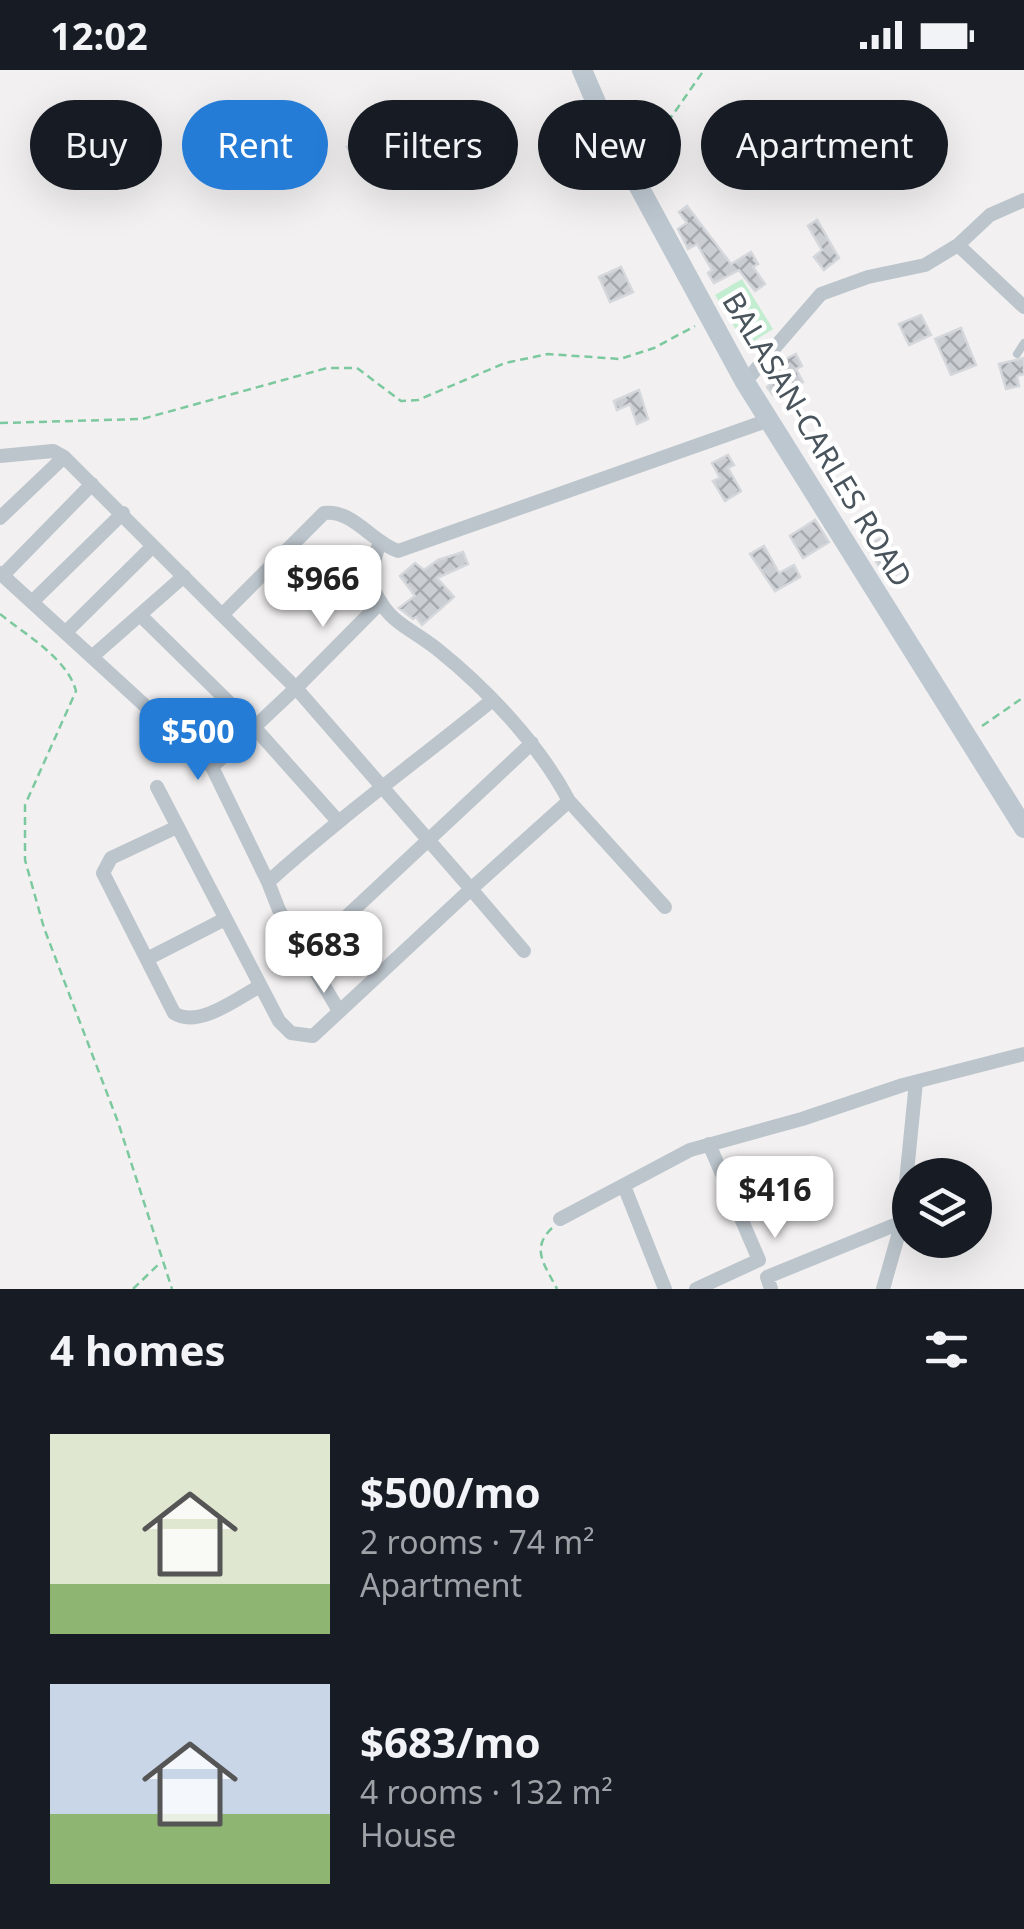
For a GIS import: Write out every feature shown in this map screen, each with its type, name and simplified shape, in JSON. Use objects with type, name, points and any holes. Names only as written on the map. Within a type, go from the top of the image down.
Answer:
[{"type":"main road","name":"BALASAN-CARLES ROAD","points":[[582,70],[595,100]]},
{"type":"main road","name":"BALASAN-CARLES ROAD","points":[[640,190],[745,382],[964,738],[1024,828]]},
{"type":"street","points":[[745,382],[821,294],[836,286],[924,265],[958,245],[990,214],[1024,200]]},
{"type":"street","points":[[958,245],[1024,308]]},
{"type":"street","points":[[222,615],[324,513],[344,514],[379,544],[398,551],[769,420]]},
{"type":"street","points":[[1,456],[53,451],[64,456],[296,688],[524,950]]},
{"type":"street","points":[[0,518],[64,456]]},
{"type":"street","points":[[92,484],[1,574],[212,767],[268,882],[339,1011]]},
{"type":"street","points":[[33,602],[123,514]]},
{"type":"street","points":[[379,544],[369,578],[397,625],[436,649],[532,742],[569,801],[665,908]]},
{"type":"street","points":[[66,632],[152,547]]},
{"type":"street","points":[[94,656],[184,576]]},
{"type":"street","points":[[212,767],[380,602]]},
{"type":"street","points":[[140,615],[254,728],[337,820]]},
{"type":"street","points":[[268,882],[337,820],[384,788],[490,702]]},
{"type":"street","points":[[331,931],[532,742]]},
{"type":"street","points":[[157,787],[278,1022],[291,1034],[312,1036],[569,801]]},
{"type":"street","points":[[177,827],[104,865],[102,873],[147,960],[181,1018],[214,1010],[260,986]]},
{"type":"street","points":[[147,960],[225,919]]},
{"type":"street","points":[[560,1219],[690,1150],[1024,1054]]},
{"type":"street","points":[[908,1158],[916,1082]]},
{"type":"street","points":[[709,1144],[769,1283],[892,1227]]},
{"type":"street","points":[[624,1186],[664,1289]]},
{"type":"street","points":[[883,1289],[892,1257]]},
{"type":"street","points":[[696,1289],[759,1260]]},
{"type":"lane","points":[[1017,354],[1024,343]]},
{"type":"path","points":[[681,103],[704,70]]},
{"type":"path","points":[[0,424],[142,420],[327,368],[357,368],[402,400],[418,400],[505,363],[548,354],[620,359],[654,348],[709,318]]},
{"type":"path","points":[[0,614],[72,676],[76,691],[25,805],[26,860],[44,928],[118,1122],[172,1289]]},
{"type":"path","points":[[964,738],[1024,697]]},
{"type":"path","points":[[557,1289],[539,1246],[560,1219]]},
{"type":"path","points":[[133,1289],[161,1262]]},
{"type":"green space","points":[[742,279],[773,329],[746,346],[715,295]]},
{"type":"building","points":[[687,206],[731,264],[751,252],[758,264],[753,267],[765,284],[755,291],[739,270],[714,283],[708,273],[712,270],[697,244],[688,249],[678,229],[687,223],[679,212]]},
{"type":"building","points":[[817,220],[839,258],[824,270],[814,257],[822,250],[808,226]]},
{"type":"building","points":[[621,267],[633,292],[610,302],[599,277]]},
{"type":"building","points":[[921,315],[931,335],[909,345],[899,324]]},
{"type":"building","points":[[961,328],[976,365],[951,375],[935,339]]},
{"type":"building","points":[[796,354],[802,366],[796,369],[803,382],[773,395],[767,387],[782,376],[776,364]]},
{"type":"building","points":[[1024,358],[1024,374],[1017,376],[1019,386],[1006,389],[999,364]]},
{"type":"building","points":[[639,390],[648,419],[637,424],[630,404],[617,410],[614,401]]},
{"type":"building","points":[[728,455],[734,465],[728,468],[741,491],[725,501],[713,481],[720,478],[712,463]]},
{"type":"building","points":[[815,520],[829,542],[803,558],[790,536]]},
{"type":"building","points":[[886,536],[891,544],[884,548],[900,572],[888,580],[866,546]]},
{"type":"building","points":[[764,546],[779,573],[794,565],[800,577],[775,591],[750,554]]},
{"type":"building","points":[[463,552],[468,564],[437,578],[454,597],[422,625],[399,608],[415,596],[400,576],[415,563],[424,570],[438,560]]}]
